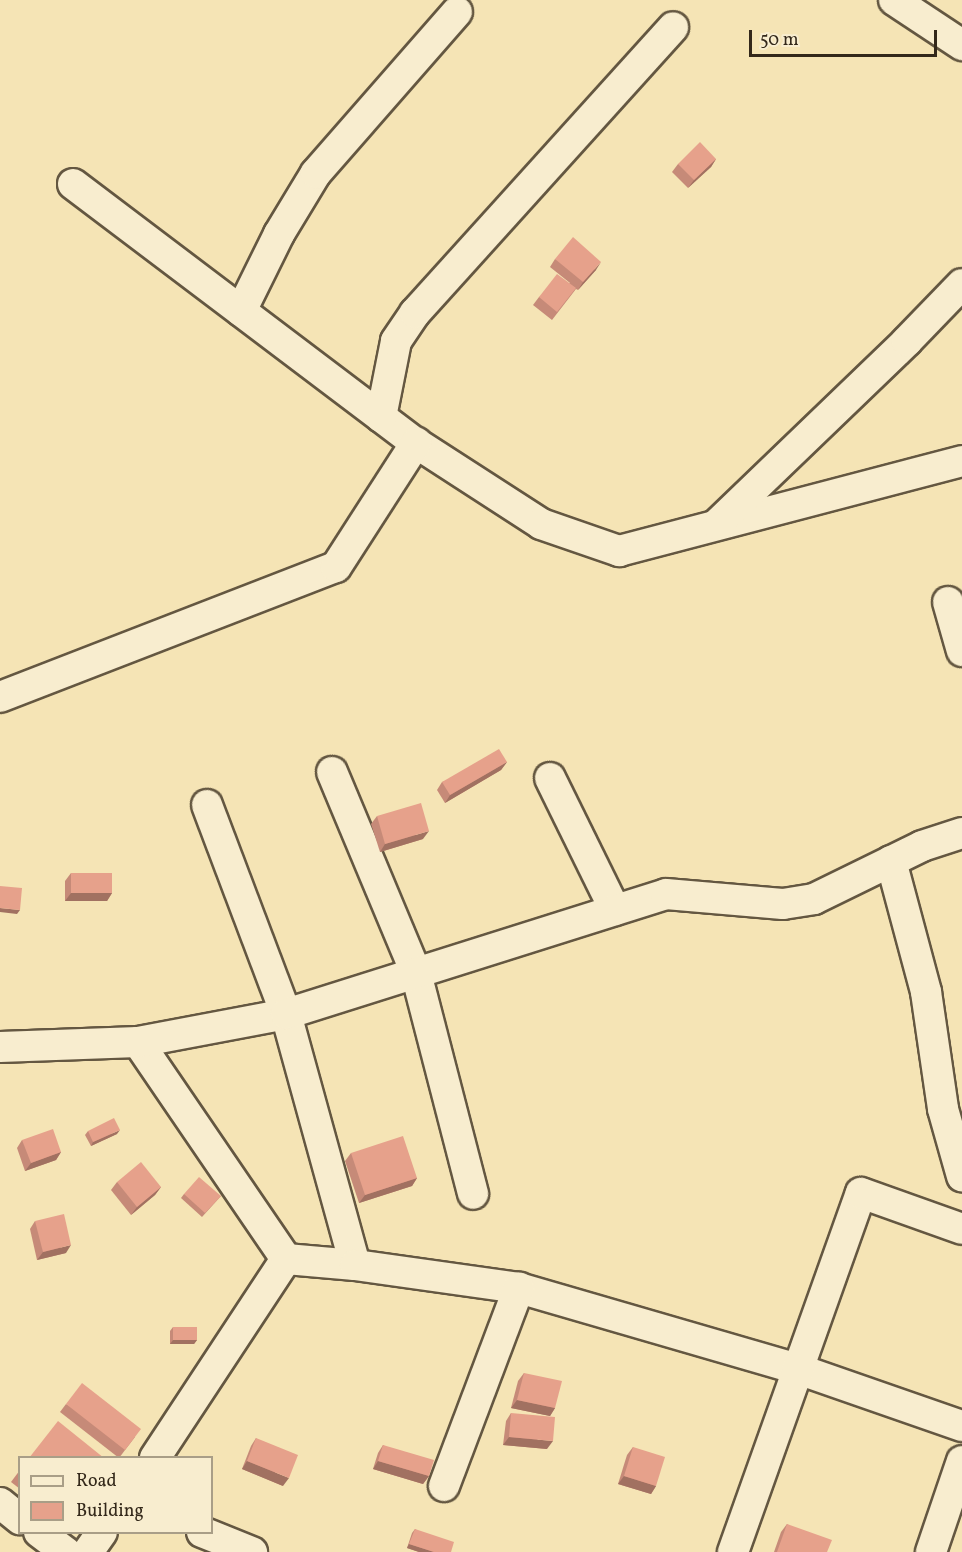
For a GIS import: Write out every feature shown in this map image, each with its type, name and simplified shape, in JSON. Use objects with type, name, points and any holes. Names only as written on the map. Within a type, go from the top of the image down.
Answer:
[{"type":"street","points":[[894,0],[962,45]]},
{"type":"street","points":[[241,311],[279,234],[316,173],[457,12]]},
{"type":"street","points":[[381,417],[396,340],[415,313],[673,27]]},
{"type":"street","points":[[73,184],[416,443],[541,524],[620,551],[962,461]]},
{"type":"street","points":[[714,526],[907,341],[962,285]]},
{"type":"street","points":[[0,697],[336,567],[416,443]]},
{"type":"street","points":[[948,602],[962,651]]},
{"type":"street","points":[[332,772],[416,973],[473,1194]]},
{"type":"street","points":[[550,778],[615,910]]},
{"type":"street","points":[[207,805],[286,1014],[355,1265]]},
{"type":"street","points":[[0,1047],[138,1042],[286,1014],[666,894],[783,904],[814,899],[922,846],[962,833]]},
{"type":"street","points":[[891,861],[927,992],[952,1105],[962,1176]]},
{"type":"street","points":[[138,1042],[286,1259]]},
{"type":"street","points":[[733,1552],[861,1193],[962,1229]]},
{"type":"street","points":[[286,1259],[355,1265],[519,1288],[798,1369],[962,1426]]},
{"type":"street","points":[[156,1456],[286,1259]]},
{"type":"street","points":[[444,1486],[519,1288]]},
{"type":"street","points":[[931,1552],[962,1461]]},
{"type":"street","points":[[0,1503],[18,1517]]},
{"type":"street","points":[[40,1534],[66,1552]]},
{"type":"street","points":[[88,1552],[101,1534]]},
{"type":"street","points":[[205,1534],[252,1552]]},
{"type":"building","points":[[700,142],[716,159],[694,180],[678,164]]},
{"type":"building","points":[[573,237],[601,262],[583,282],[555,259]]},
{"type":"building","points":[[557,274],[576,288],[557,312],[539,297]]},
{"type":"building","points":[[499,749],[507,762],[450,795],[442,782]]},
{"type":"building","points":[[421,803],[429,831],[385,844],[377,816]]},
{"type":"building","points":[[71,873],[112,873],[112,893],[71,893]]},
{"type":"building","points":[[0,886],[22,888],[20,910],[0,908]]},
{"type":"building","points":[[114,1118],[120,1130],[93,1142],[88,1131]]},
{"type":"building","points":[[53,1129],[61,1152],[31,1163],[22,1140]]},
{"type":"building","points":[[403,1136],[417,1178],[365,1195],[351,1153]]},
{"type":"building","points":[[141,1162],[161,1187],[137,1207],[117,1182]]},
{"type":"building","points":[[199,1177],[221,1196],[205,1213],[184,1194]]},
{"type":"building","points":[[64,1214],[71,1245],[43,1252],[35,1221]]},
{"type":"building","points":[[173,1327],[197,1327],[197,1340],[173,1340]]},
{"type":"building","points":[[524,1373],[562,1381],[555,1408],[517,1400]]},
{"type":"building","points":[[82,1383],[141,1429],[125,1450],[66,1404]]},
{"type":"building","points":[[511,1413],[555,1417],[553,1441],[509,1437]]},
{"type":"building","points":[[58,1421],[102,1456],[31,1456]]},
{"type":"building","points":[[256,1438],[298,1455],[289,1478],[247,1461]]},
{"type":"building","points":[[383,1445],[434,1460],[429,1476],[378,1461]]},
{"type":"building","points":[[633,1447],[665,1457],[656,1486],[624,1476]]},
{"type":"building","points":[[787,1524],[832,1540],[827,1552],[777,1552]]},
{"type":"building","points":[[415,1529],[454,1542],[451,1552],[434,1552],[409,1544]]}]
